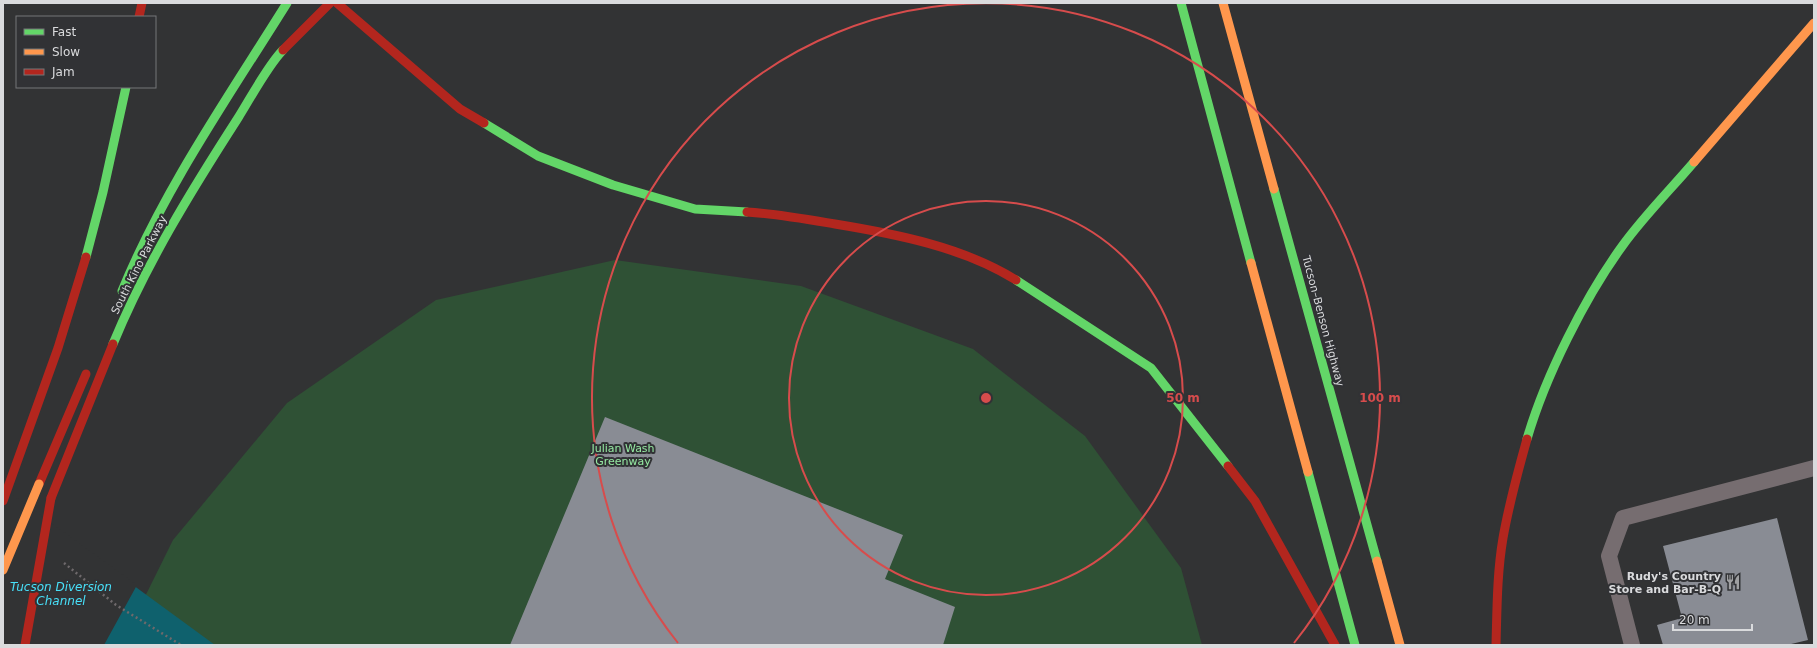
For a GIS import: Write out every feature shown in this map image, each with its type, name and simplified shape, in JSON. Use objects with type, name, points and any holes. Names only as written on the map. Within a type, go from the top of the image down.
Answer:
[{"type":"main road","points":[[139,16],[142,3]]},
{"type":"main road","name":"South Kino Parkway","points":[[117,301],[136,257],[186,166],[287,3]]},
{"type":"main road","name":"South Kino Parkway","points":[[25,645],[51,498],[129,306],[149,266],[197,182],[280,53],[330,3]]},
{"type":"main road","points":[[337,3],[460,110],[538,156],[613,185],[695,210],[784,215],[879,231],[920,242],[963,256],[1011,277],[1080,320],[1150,368],[1170,392],[1255,501],[1335,645]]},
{"type":"main road","points":[[1181,3],[1356,645]]},
{"type":"main road","name":"Tucson–Benson Highway","points":[[1223,3],[1400,645]]},
{"type":"main road","points":[[1496,645],[1496,596],[1502,546],[1521,458],[1536,410],[1574,327],[1597,284],[1623,245],[1814,23]]},
{"type":"main road","points":[[3,501],[54,362],[74,296],[105,182],[126,88]]},
{"type":"main road","points":[[3,570],[89,367]]},
{"type":"lane","points":[[1632,645],[1609,556],[1623,518],[1814,468]]},
{"type":"path","points":[[63,562],[116,605],[181,645]]},
{"type":"green space","name":"Julian Wash Greenway","points":[[615,260],[801,286],[973,349],[1085,436],[1181,568],[1202,645],[121,645],[173,540],[287,403],[436,300]]},
{"type":"water","name":"Tucson Diversion Channel","points":[[3,490],[215,645],[46,645],[8,617],[3,645]]},
{"type":"pier","name":"Tucson Diversion Channel","points":[[3,488],[137,585],[104,645],[43,645],[27,633],[38,645],[3,645]]},
{"type":"building","points":[[605,417],[903,535],[885,579],[955,607],[943,645],[510,645]]},
{"type":"building","name":"Rudy's Country Store and Bar-B-Q","points":[[1777,518],[1808,640],[1787,645],[1663,645],[1657,625],[1682,618],[1663,546]]},
{"type":"traffic: fast","points":[[122,291],[157,216],[177,180],[220,108],[287,3]]},
{"type":"traffic: fast","points":[[1181,3],[1251,263]]},
{"type":"traffic: fast","points":[[113,344],[140,285],[170,228],[259,82],[283,50]]},
{"type":"traffic: fast","points":[[86,257],[103,192],[126,88]]},
{"type":"traffic: fast","points":[[484,123],[538,156],[613,185],[695,209],[747,212]]},
{"type":"traffic: fast","points":[[1527,439],[1544,390],[1555,364],[1594,289],[1631,234],[1694,162]]},
{"type":"traffic: fast","points":[[1274,189],[1377,561]]},
{"type":"traffic: fast","points":[[1016,280],[1151,368],[1228,466]]},
{"type":"traffic: fast","points":[[1308,472],[1355,645]]},
{"type":"traffic: slow","points":[[1223,3],[1274,189]]},
{"type":"traffic: slow","points":[[1694,162],[1814,23]]},
{"type":"traffic: slow","points":[[1251,263],[1308,472]]},
{"type":"traffic: slow","points":[[3,570],[39,484]]},
{"type":"traffic: slow","points":[[1377,561],[1400,645]]},
{"type":"traffic: jam","points":[[139,16],[142,3]]},
{"type":"traffic: jam","points":[[283,50],[330,3]]},
{"type":"traffic: jam","points":[[337,3],[460,109],[484,123]]},
{"type":"traffic: jam","points":[[747,212],[802,219],[905,237],[952,250],[996,269],[1016,280]]},
{"type":"traffic: jam","points":[[3,501],[58,348],[86,257]]},
{"type":"traffic: jam","points":[[51,498],[113,344]]},
{"type":"traffic: jam","points":[[39,484],[86,374]]},
{"type":"traffic: jam","points":[[1496,645],[1501,551],[1505,525],[1527,439]]},
{"type":"traffic: jam","points":[[1228,466],[1255,501],[1335,645]]},
{"type":"traffic: jam","points":[[25,645],[51,498]]},
{"type":"place","name":"Rudy's Country Store and Bar-B-Q","points":[[1733,582]]}]
